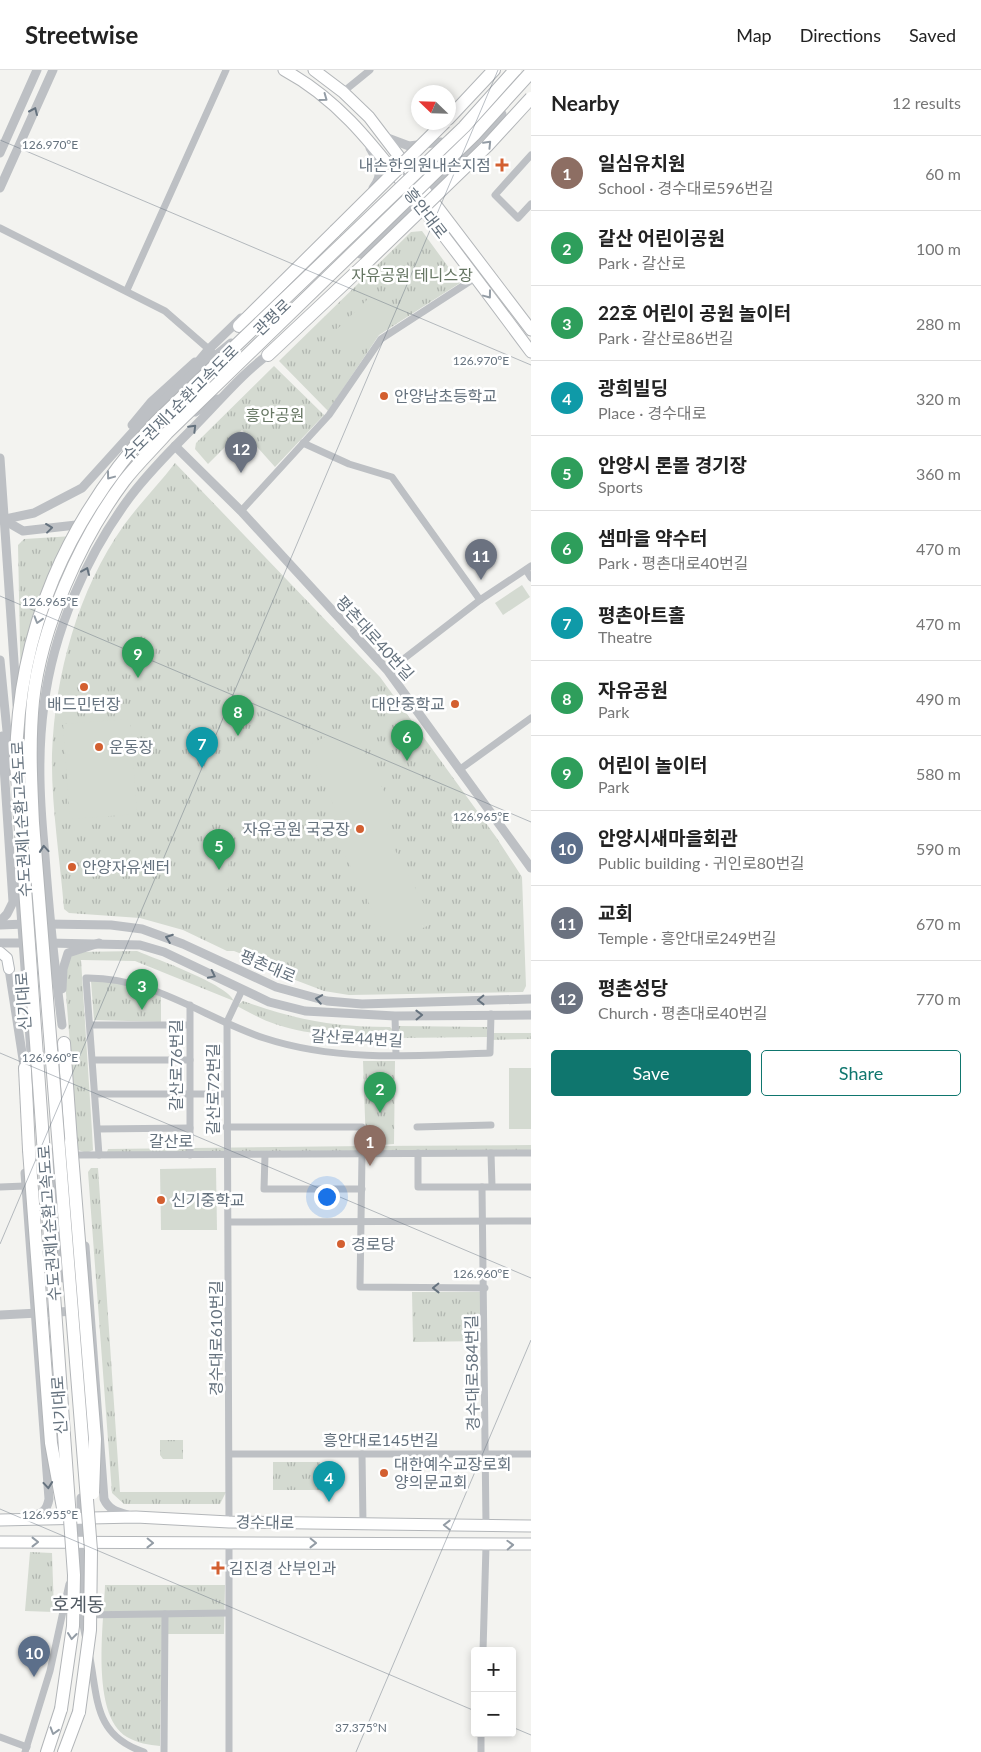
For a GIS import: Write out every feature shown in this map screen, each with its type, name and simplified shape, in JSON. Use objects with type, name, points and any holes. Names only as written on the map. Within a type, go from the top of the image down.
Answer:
[{"type":"highway","points":[[456,110],[494,70]]},
{"type":"highway","name":"수도권제1순환고속도로","points":[[47,1752],[61,1709],[73,1626],[75,1571],[16,762],[17,718],[23,676],[33,636],[45,594],[66,549],[84,515],[129,452],[156,422],[464,127],[515,70]]},
{"type":"highway","name":"수도권제1순환고속도로","points":[[64,1752],[79,1712],[86,1674],[90,1630],[81,1544],[33,823],[30,752],[34,700],[44,651],[59,602],[82,552],[104,511],[125,481],[167,433],[474,135],[531,72]]},
{"type":"highway","points":[[268,355],[366,264],[487,146],[531,98]]},
{"type":"highway","points":[[240,326],[437,130]]},
{"type":"highway","points":[[64,1043],[95,1439],[81,1544]]},
{"type":"highway","points":[[24,1068],[51,1443],[75,1571]]},
{"type":"main road","name":"흥안대로","points":[[284,70],[333,104],[359,128],[448,240],[531,352]]},
{"type":"main road","name":"흥안대로","points":[[314,70],[343,92],[369,118],[412,171],[531,330]]},
{"type":"main road","points":[[0,952],[7,958],[9,969]]},
{"type":"main road","name":"경수대로","points":[[2,1520],[136,1517],[229,1522],[531,1526]]},
{"type":"main road","name":"경수대로","points":[[0,1542],[81,1544],[229,1542],[486,1546],[531,1544]]},
{"type":"street","points":[[0,153],[37,70]]},
{"type":"street","points":[[0,188],[53,70]]},
{"type":"street","points":[[127,290],[226,70]]},
{"type":"street","points":[[343,92],[370,70]]},
{"type":"street","name":"관평로","points":[[2,520],[34,513],[82,488],[150,414],[212,352],[262,319],[441,142],[508,70]]},
{"type":"street","name":"관평로","points":[[96,522],[134,477],[195,412],[241,373],[417,201],[479,139],[531,80]]},
{"type":"street","points":[[212,352],[377,183],[380,170],[359,128]]},
{"type":"street","points":[[385,138],[409,146],[441,142]]},
{"type":"street","points":[[531,155],[495,195],[518,218],[531,204]]},
{"type":"street","points":[[136,1517],[114,1511],[104,1499],[92,1311],[72,1098],[50,924],[40,780],[44,703],[54,657],[75,596],[90,562],[130,497],[175,446],[230,392],[241,373],[288,340],[416,220],[428,221],[448,240]]},
{"type":"street","points":[[0,228],[127,290],[165,311],[212,352],[241,373]]},
{"type":"street","points":[[240,511],[330,415],[381,338],[475,278]]},
{"type":"street","points":[[82,488],[151,402],[212,352],[240,326]]},
{"type":"street","points":[[195,412],[230,392]]},
{"type":"street","points":[[303,442],[349,464],[392,477],[480,600]]},
{"type":"street","name":"평촌대로40번길","points":[[175,446],[240,511],[388,671],[531,868]]},
{"type":"street","name":"신기대로","points":[[0,458],[20,825],[23,960],[52,1313],[75,1517],[81,1544]]},
{"type":"street","points":[[2,520],[22,531],[96,522],[130,497]]},
{"type":"street","points":[[20,825],[35,704],[45,656],[59,609],[96,522]]},
{"type":"street","points":[[388,671],[480,600],[528,568],[531,578]]},
{"type":"street","name":"신기대로","points":[[0,660],[20,825],[27,852],[49,1148],[74,1406],[75,1517]]},
{"type":"street","points":[[0,700],[13,902],[7,914],[0,921]]},
{"type":"street","points":[[459,770],[531,718]]},
{"type":"street","points":[[4,783],[20,825]]},
{"type":"street","points":[[27,852],[47,884]]},
{"type":"street","name":"평촌대로","points":[[0,925],[111,925],[142,930],[183,944],[276,987],[327,1001],[362,1004],[531,998]]},
{"type":"street","name":"평촌대로","points":[[0,943],[140,945],[164,952],[269,1002],[306,1011],[395,1016],[530,1015]]},
{"type":"street","points":[[62,1025],[63,969],[68,954],[99,943]]},
{"type":"street","points":[[2,1520],[39,1515],[47,1508],[49,1499],[25,1186],[23,960]]},
{"type":"street","points":[[9,969],[24,1068]]},
{"type":"street","name":"갈산로44번길","points":[[90,1025],[86,978],[104,978],[136,983],[263,1038],[296,1048],[329,1053],[396,1055],[490,1053],[491,1014]]},
{"type":"street","points":[[227,1022],[242,990]]},
{"type":"street","points":[[530,1015],[531,998]]},
{"type":"street","name":"갈산로76번길","points":[[190,1005],[190,1155]]},
{"type":"street","points":[[395,1016],[396,1055]]},
{"type":"street","name":"갈산로72번길","points":[[227,1022],[227,1155]]},
{"type":"street","points":[[100,1155],[90,1025],[189,1026]]},
{"type":"street","points":[[93,1060],[190,1060]]},
{"type":"street","points":[[95,1094],[226,1094]]},
{"type":"street","points":[[418,1127],[491,1125]]},
{"type":"street","points":[[226,1127],[362,1127]]},
{"type":"street","points":[[98,1129],[190,1128]]},
{"type":"street","points":[[418,1153],[418,1187],[531,1187]]},
{"type":"street","points":[[491,1153],[492,1186]]},
{"type":"street","name":"갈산로","points":[[76,1155],[531,1153]]},
{"type":"street","points":[[362,1154],[360,1287],[485,1288]]},
{"type":"street","name":"경수대로610번길","points":[[227,1155],[230,1222],[229,1522]]},
{"type":"street","points":[[265,1155],[264,1189],[362,1189]]},
{"type":"street","points":[[0,1180],[0,1187],[25,1186]]},
{"type":"street","name":"경수대로584번길","points":[[482,1186],[485,1288],[486,1525]]},
{"type":"street","points":[[230,1222],[531,1221]]},
{"type":"street","points":[[0,1315],[92,1311]]},
{"type":"street","points":[[74,1406],[102,1451]]},
{"type":"street","name":"흥안대로145번길","points":[[230,1454],[531,1454]]},
{"type":"street","points":[[362,1454],[363,1524]]},
{"type":"street","points":[[229,1542],[229,1752]]},
{"type":"street","points":[[0,1737],[26,1750],[50,1671],[63,1620],[68,1587],[75,1571],[81,1544]]},
{"type":"street","points":[[81,1544],[82,1615],[98,1708],[105,1725],[121,1742],[144,1752]]},
{"type":"street","points":[[483,1647],[486,1546]]},
{"type":"street","points":[[75,1571],[81,1596]]},
{"type":"street","points":[[82,1615],[228,1613]]},
{"type":"street","points":[[164,1752],[165,1614]]},
{"type":"street","points":[[481,1737],[481,1752]]},
{"type":"green space","name":"자유공원 테니스장","points":[[422,231],[460,283],[379,335],[328,411],[279,361],[411,232]]},
{"type":"green space","points":[[371,296],[392,318],[353,358],[331,335]]},
{"type":"green space","name":"흥안공원","points":[[274,366],[324,415],[275,467],[242,430],[208,464],[195,449],[196,443]]},
{"type":"green space","points":[[175,463],[380,677],[496,837],[522,877],[526,986],[523,992],[349,995],[324,991],[251,963],[249,957],[234,951],[227,951],[183,930],[140,918],[69,913],[64,909],[54,812],[52,754],[58,694],[64,664],[82,605],[108,550],[130,517]]},
{"type":"green space","points":[[90,535],[56,607],[28,744],[22,745],[18,545],[24,539]]},
{"type":"green space","points":[[522,585],[530,597],[503,615],[495,603]]},
{"type":"green space","name":"운동장","points":[[130,719],[137,814],[70,819],[63,724]]},
{"type":"green space","name":"자유공원 국궁장","points":[[351,725],[391,805],[387,835],[434,923],[389,943],[329,824],[335,822],[337,814],[308,745]]},
{"type":"green space","points":[[210,851],[229,851],[228,889],[210,889]]},
{"type":"green space","points":[[137,951],[219,987],[229,994],[234,1001],[135,961],[81,960],[93,1150],[87,1153],[78,1150],[64,967],[70,956],[78,952]]},
{"type":"green space","points":[[106,980],[144,988],[161,997],[161,1022],[94,1020],[91,981]]},
{"type":"green space","points":[[243,1001],[298,1018],[351,1026],[390,1027],[392,1029],[392,1037],[318,1034],[289,1028],[265,1020],[237,1006]]},
{"type":"green space","points":[[398,1026],[487,1027],[488,1037],[396,1038]]},
{"type":"green space","points":[[493,1033],[531,1033],[531,1039],[491,1040]]},
{"type":"green space","points":[[363,1061],[395,1061],[394,1144],[369,1146],[531,1145],[531,1152],[107,1152],[108,1149],[366,1146]]},
{"type":"green space","points":[[509,1068],[531,1068],[531,1129],[509,1129]]},
{"type":"green space","points":[[91,1168],[98,1168],[120,1492],[226,1492],[220,1504],[124,1504],[112,1493],[88,1172]]},
{"type":"green space","points":[[216,1168],[217,1230],[161,1230],[160,1169]]},
{"type":"green space","points":[[412,1292],[485,1292],[485,1341],[413,1342]]},
{"type":"green space","points":[[160,1440],[183,1440],[183,1459],[163,1459],[160,1455]]},
{"type":"green space","points":[[273,1462],[320,1462],[320,1490],[273,1490]]},
{"type":"green space","points":[[30,1552],[52,1553],[54,1612],[25,1611]]},
{"type":"green space","points":[[105,1585],[225,1585],[224,1634],[162,1634],[160,1746],[135,1741],[127,1737],[115,1726],[108,1709],[102,1667]]},
{"type":"place","name":"내손한의원내손지점","points":[[502,165]]},
{"type":"place","name":"안양남초등학교","points":[[384,396]]},
{"type":"place","name":"평촌성당","points":[[241,473]]},
{"type":"place","name":"교회","points":[[481,580]]},
{"type":"place","name":"어린이 놀이터","points":[[138,678]]},
{"type":"place","name":"배드민턴장","points":[[84,687]]},
{"type":"place","name":"대안중학교","points":[[455,704]]},
{"type":"place","name":"자유공원","points":[[238,736]]},
{"type":"place","name":"운동장","points":[[99,747]]},
{"type":"place","name":"샘마을 약수터","points":[[407,761]]},
{"type":"place","name":"평촌아트홀","points":[[202,768]]},
{"type":"place","name":"자유공원 국궁장","points":[[360,829]]},
{"type":"place","name":"안양자유센터","points":[[72,867]]},
{"type":"place","name":"안양시 론볼 경기장","points":[[219,870]]},
{"type":"place","name":"22호 어린이 공원 놀이터","points":[[142,1010]]},
{"type":"place","name":"갈산 어린이공원","points":[[380,1113]]},
{"type":"place","name":"일심유치원","points":[[370,1166]]},
{"type":"place","name":"신기중학교","points":[[161,1200]]},
{"type":"place","name":"경로당","points":[[341,1244]]},
{"type":"place","name":"대한예수교장로회 양의문교회","points":[[384,1473]]},
{"type":"place","name":"광희빌딩","points":[[329,1502]]},
{"type":"place","name":"김진경 산부인과","points":[[218,1568]]},
{"type":"place","name":"안양시새마을회관","points":[[34,1677]]},
{"type":"district","name":"호계동","points":[[78,1604]]}]
